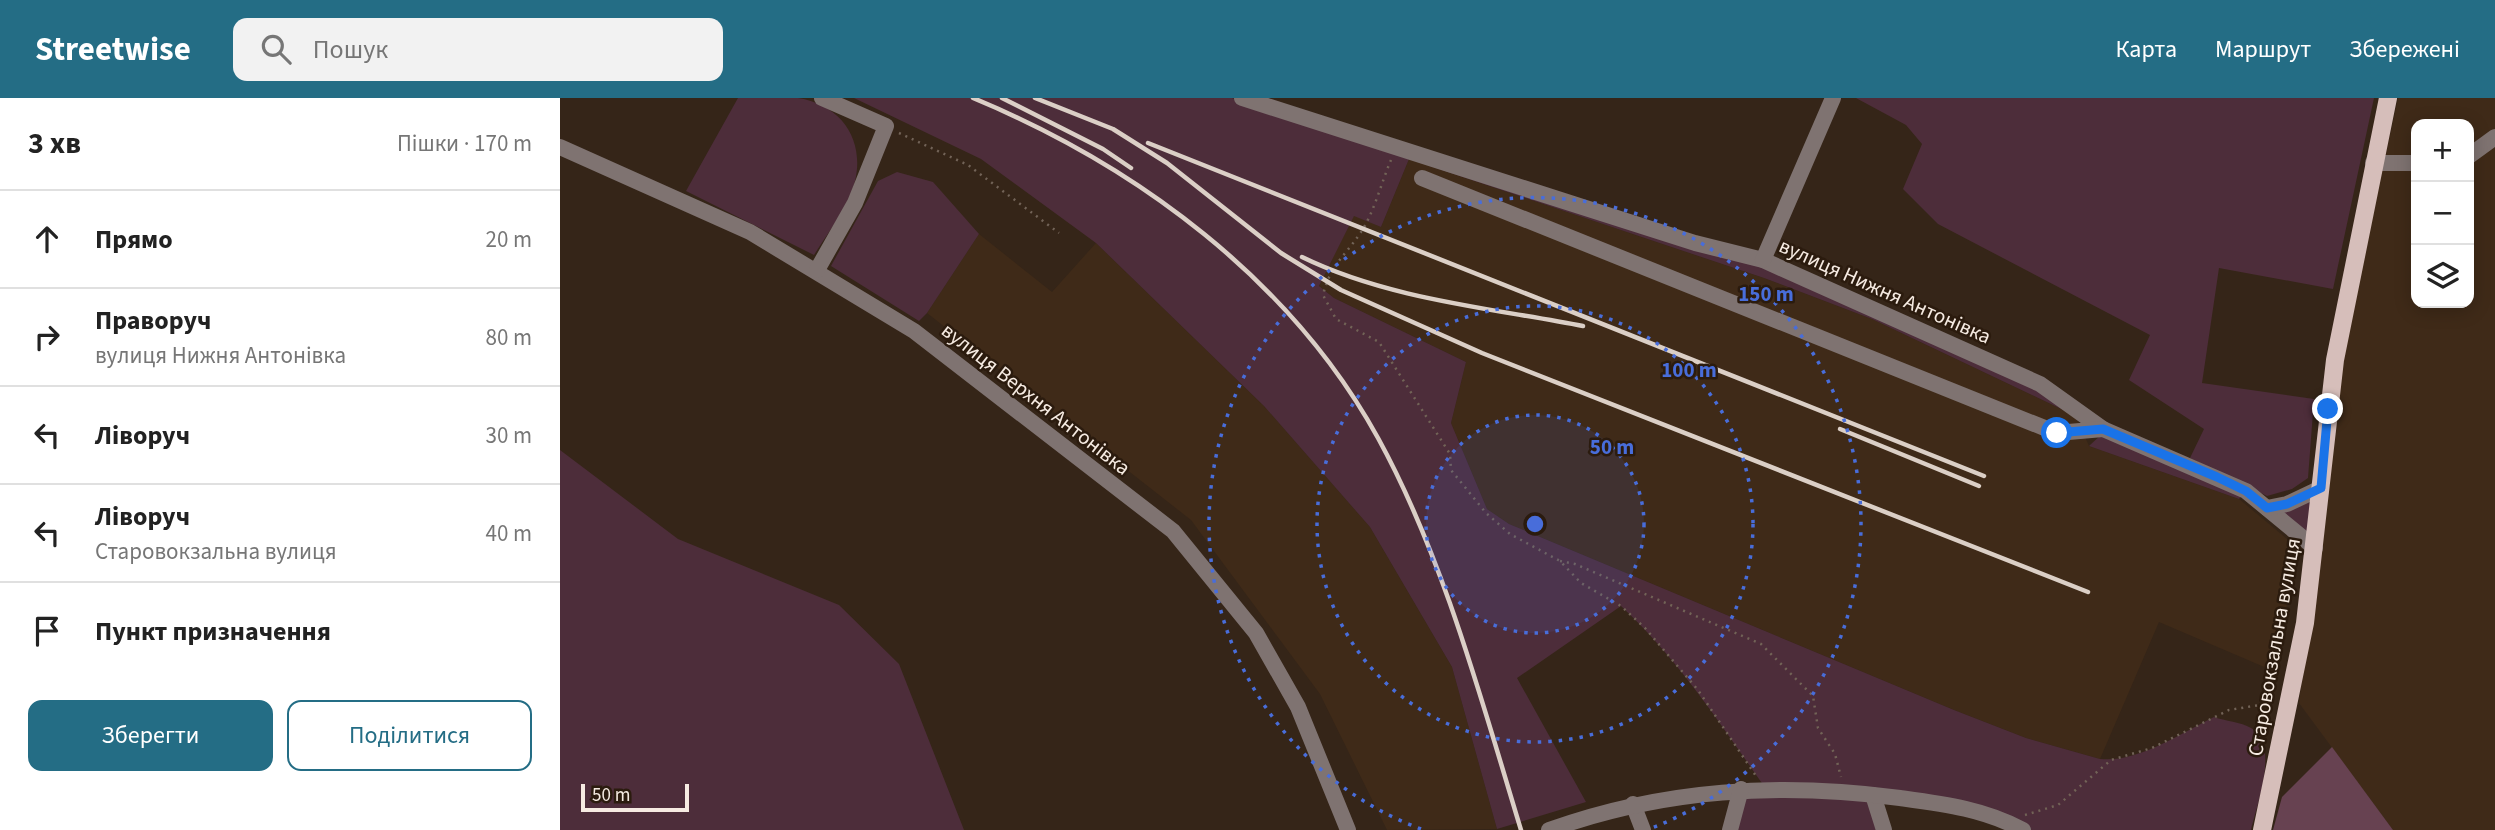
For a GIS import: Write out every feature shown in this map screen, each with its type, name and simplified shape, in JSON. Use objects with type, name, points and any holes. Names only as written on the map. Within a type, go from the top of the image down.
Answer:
[{"type":"main road","name":"Старовокзальна вулиця","points":[[2262,830],[2291,701],[2315,548],[2335,360],[2388,98]]},
{"type":"street","points":[[817,270],[855,203],[886,126],[822,98]]},
{"type":"street","name":"вулиця Нижня Антонівка","points":[[1242,98],[1695,243],[1763,260],[2040,384],[2103,429],[2246,491],[2315,548]]},
{"type":"street","points":[[1763,260],[1833,98]]},
{"type":"street","points":[[2474,152],[2495,137]]},
{"type":"street","name":"вулиця Верхня Антонівка","points":[[560,146],[750,232],[914,331],[1172,531],[1256,633],[1297,707],[1348,830]]},
{"type":"street","points":[[2373,163],[2411,163]]},
{"type":"street","points":[[1422,178],[2057,433],[2103,429]]},
{"type":"street","points":[[2267,508],[2287,504],[2321,488]]},
{"type":"street","points":[[1730,830],[1741,789]]},
{"type":"street","points":[[1549,830],[1633,804],[1741,789],[1873,795],[1965,807],[2004,820],[2023,830]]},
{"type":"street","points":[[1873,795],[1884,830]]},
{"type":"street","points":[[1633,804],[1643,830]]},
{"type":"path","points":[[886,126],[968,165],[1059,233]]},
{"type":"path","points":[[1396,147],[1363,228],[1335,263],[1323,295],[1336,319],[1379,342],[1450,454],[1451,470],[1486,513],[1510,534],[1560,561],[1575,564],[1760,644],[1813,696],[1818,728],[1835,754],[1846,793]]},
{"type":"path","points":[[1560,561],[1581,583],[1621,606],[1645,628],[1698,690],[1766,790]]},
{"type":"path","points":[[2004,820],[2058,805],[2111,760],[2152,748],[2229,710],[2291,701]]},
{"type":"shaded area","points":[[738,98],[798,98],[816,103],[831,111],[843,122],[851,135],[856,150],[855,183],[848,200],[814,255],[686,191]]},
{"type":"shaded area","points":[[854,98],[1232,98],[1760,266],[2038,387],[2076,416],[1872,319],[1764,278],[1409,159],[1381,227],[1354,216],[1319,286],[1334,298],[1466,362],[1451,423],[1487,509],[1509,524],[1954,710],[2026,738],[2100,759],[2114,759],[2144,752],[2214,717],[2247,726],[2260,736],[2265,761],[2251,830],[2023,830],[1874,795],[1884,830],[1730,830],[1741,789],[1766,789],[1681,671],[1621,606],[1517,678],[1586,802],[1497,829],[1452,667],[1370,527],[1264,406],[1096,243],[981,159]]},
{"type":"shaded area","points":[[1856,98],[2374,98],[2333,289],[2219,268],[2202,383],[2314,399],[2308,478],[2292,489],[2267,496],[2190,458],[2204,429],[2129,380],[2150,335],[1938,224],[1903,189],[1922,144],[1906,125]]},
{"type":"shaded area","points":[[2398,98],[2495,98],[2495,830],[2393,830],[2299,703],[2339,374]]},
{"type":"shaded area","points":[[1409,159],[1764,278],[1872,319],[2076,416],[2089,446],[2239,499],[2292,543],[2289,558],[2294,559],[2276,672],[2159,622],[2100,759],[2026,738],[1954,710],[1509,524],[1487,509],[1451,423],[1466,362],[1334,298],[1319,286],[1354,215],[1381,227]]},
{"type":"shaded area","points":[[897,172],[933,182],[979,234],[919,321],[831,266],[878,181]]},
{"type":"shaded area","points":[[979,234],[1052,292],[1096,243],[1264,406],[1370,527],[1452,667],[1497,829],[1387,830],[1320,694],[1191,520],[927,313]]},
{"type":"shaded area","points":[[2102,434],[2243,494],[2239,499],[2089,446]]},
{"type":"shaded area","points":[[560,450],[678,539],[839,605],[899,664],[964,830],[560,830]]},
{"type":"shaded area","points":[[2321,488],[2315,548],[2267,508]]},
{"type":"shaded area","points":[[2332,747],[2393,830],[2273,830],[2282,797]]},
{"type":"railway","points":[[973,98],[1034,126],[1093,158],[1150,194],[1204,234],[1255,279],[1301,328],[1342,381],[1378,438],[1401,483],[1442,580],[1521,830]]},
{"type":"railway","points":[[1002,98],[1103,149],[1131,168]]},
{"type":"railway","points":[[1035,98],[1113,129],[1167,163],[1281,253],[1341,290],[1482,353],[2088,592]]},
{"type":"railway","points":[[1148,143],[1984,476]]},
{"type":"railway","points":[[1302,257],[1335,271],[1404,293],[1583,326]]},
{"type":"railway","points":[[1840,429],[1979,486]]},
{"type":"route","points":[[2057,433],[2103,429],[2217,477],[2246,491],[2267,508],[2287,504],[2321,488],[2328,409]]}]
